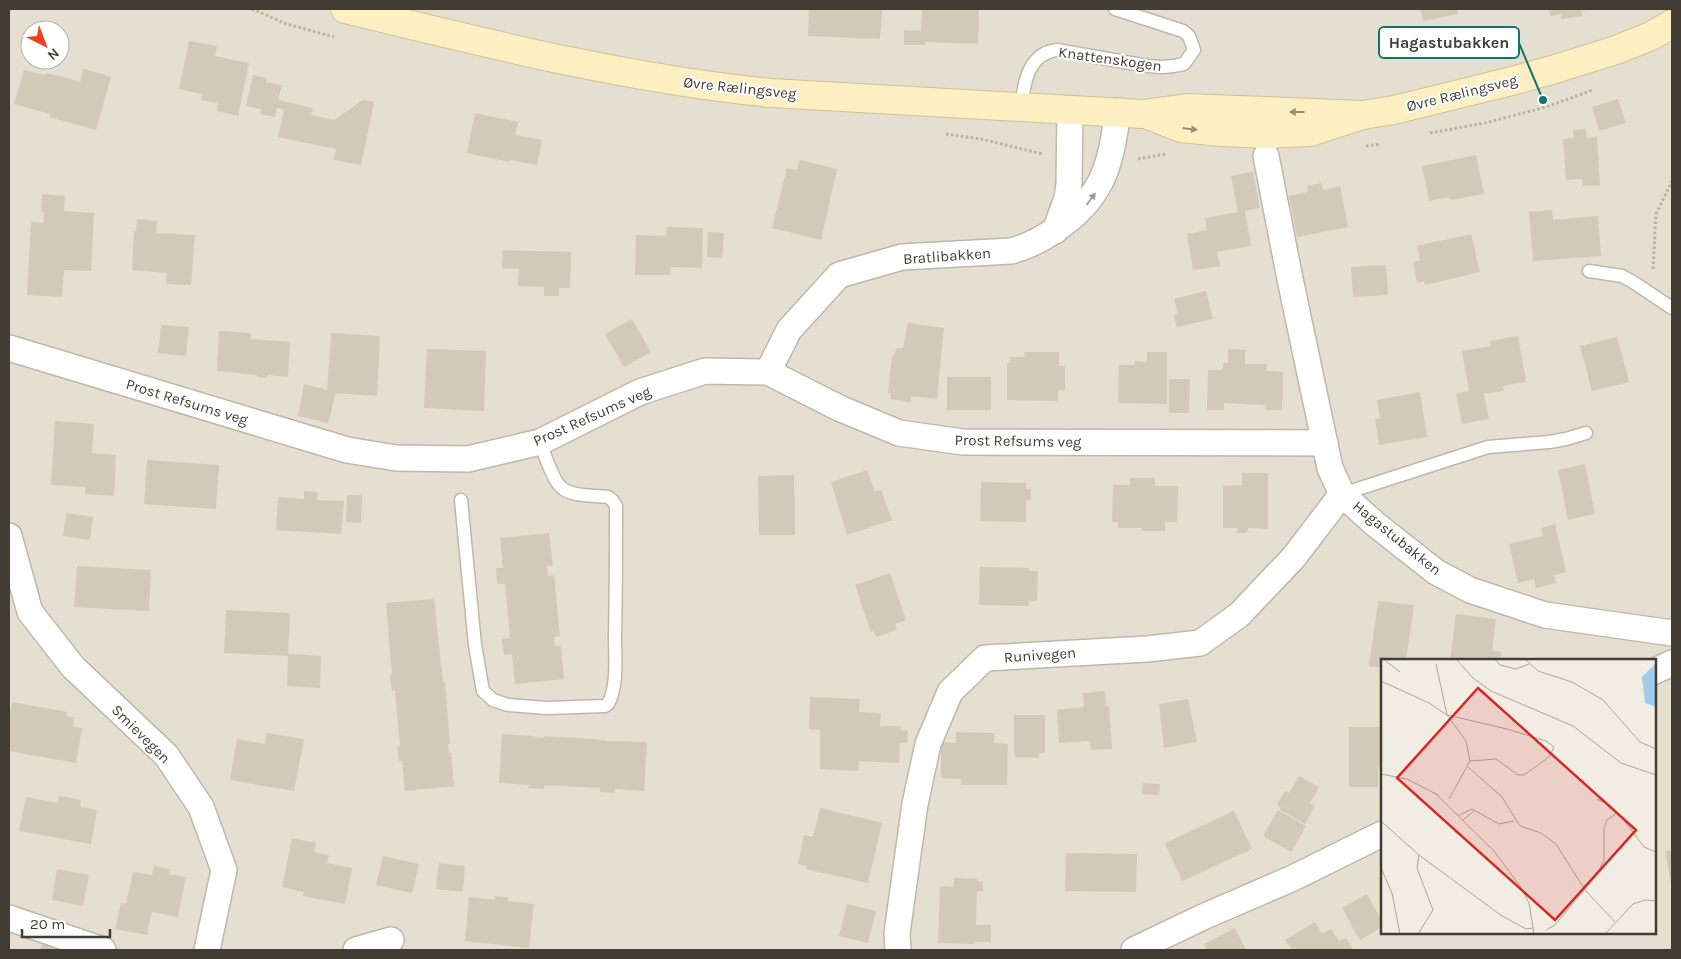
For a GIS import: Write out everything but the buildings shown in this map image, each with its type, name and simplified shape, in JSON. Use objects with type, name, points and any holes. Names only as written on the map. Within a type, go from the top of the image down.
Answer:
[{"type":"main road","name":"Øvre Rælingsveg","points":[[345,9],[622,72],[686,83],[771,93],[1130,113],[1187,108],[1364,115],[1394,110],[1552,70],[1616,50],[1651,36],[1672,24]]},
{"type":"street","points":[[1054,231],[1067,198],[1069,184],[1070,109]]},
{"type":"street","name":"Bratlibakken","points":[[768,372],[789,330],[839,274],[902,257],[1011,251],[1028,247],[1074,217],[1095,193],[1104,177],[1114,138],[1130,113]]},
{"type":"street","name":"Hagastubakken","points":[[1266,156],[1330,468],[1342,494],[1375,524],[1436,572],[1470,590],[1544,615],[1672,633]]},
{"type":"street","name":"Prost Refsums veg","points":[[9,348],[347,450],[396,458],[468,459],[540,442],[640,392],[705,371],[768,372],[839,408],[899,433],[963,442],[1325,443]]},
{"type":"street","name":"Runivegen","points":[[898,950],[897,934],[915,804],[922,769],[928,744],[950,692],[985,658],[1147,649],[1200,643],[1239,615],[1294,557],[1342,494]]},
{"type":"street","name":"Smievegen","points":[[9,536],[30,612],[73,666],[166,755],[201,808],[224,870],[207,950]]},
{"type":"street","points":[[1656,671],[1672,663]]},
{"type":"street","points":[[1134,950],[1202,917],[1293,878],[1381,834]]},
{"type":"street","points":[[9,918],[104,950]]},
{"type":"street","points":[[356,950],[391,940]]},
{"type":"lane","name":"Knattenskogen","points":[[1021,106],[1029,70],[1041,54],[1050,50],[1163,67],[1184,64],[1191,57],[1194,50],[1193,43],[1183,31],[1115,9]]},
{"type":"lane","points":[[1589,271],[1622,276],[1672,308]]},
{"type":"lane","points":[[1342,494],[1488,447],[1550,442],[1586,433]]},
{"type":"lane","points":[[460,500],[475,645],[483,691],[493,700],[508,705],[547,708],[605,706],[608,704],[614,690],[616,506],[608,497],[571,493],[560,488],[540,442]]},
{"type":"path","points":[[1652,295],[1656,214],[1672,181]]},
{"type":"shaded area","points":[[9,9],[1672,9],[1672,950],[9,950]]},
{"type":"place","name":"Hagastubakken","points":[[1543,100]]}]
